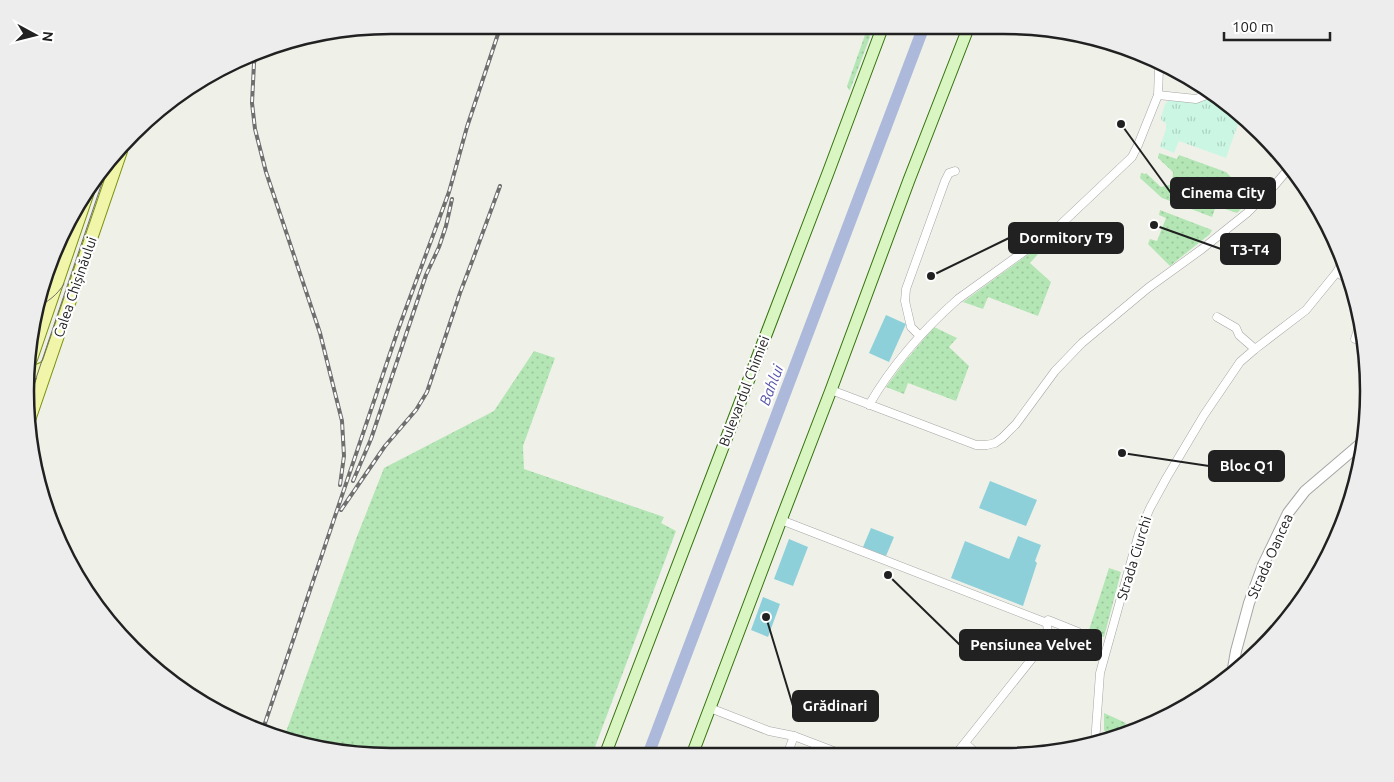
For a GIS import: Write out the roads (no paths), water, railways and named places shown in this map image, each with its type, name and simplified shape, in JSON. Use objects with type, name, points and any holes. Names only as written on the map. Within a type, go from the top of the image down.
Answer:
[{"type":"main road","name":"Bulevardul Chimiei","points":[[608,748],[880,34]]},
{"type":"main road","points":[[695,748],[966,34]]},
{"type":"main road","name":"Calea Chișinăului","points":[[35,404],[118,161]]},
{"type":"main road","name":"Calea Chișinăului","points":[[42,318],[77,222]]},
{"type":"main road","points":[[35,372],[44,368],[50,359],[48,342],[39,333]]},
{"type":"street","points":[[870,405],[882,384],[920,336],[958,299],[1058,227],[1132,157],[1158,95],[1159,70]]},
{"type":"street","points":[[1158,95],[1186,99],[1196,99],[1203,96]]},
{"type":"street","points":[[920,336],[911,327],[905,300],[906,289],[945,181],[949,173],[955,171]]},
{"type":"street","points":[[831,390],[976,445],[995,443],[1016,424],[1055,371],[1082,343],[1148,288],[1189,259],[1246,213],[1285,173]]},
{"type":"street","name":"Strada Ciurchi","points":[[1098,735],[1100,673],[1139,533],[1166,477],[1204,415],[1240,362],[1306,310],[1339,269]]},
{"type":"street","points":[[1337,272],[1340,274]]},
{"type":"street","points":[[1217,316],[1236,328],[1239,335],[1255,349]]},
{"type":"street","name":"Strada Oancea","points":[[1234,664],[1249,603],[1263,565],[1288,513],[1305,491],[1355,448]]},
{"type":"street","points":[[781,520],[1047,623],[1048,620],[1078,632]]},
{"type":"street","points":[[961,748],[1042,646],[1048,634],[1047,623]]},
{"type":"street","points":[[710,708],[768,731],[794,736],[826,748]]},
{"type":"street","points":[[790,748],[794,736]]},
{"type":"street","points":[[965,743],[970,748]]},
{"type":"waterway","name":"Bahlui","points":[[651,748],[921,34]]},
{"type":"tram line","points":[[34,383],[102,182]]},
{"type":"tram line","points":[[45,303],[64,284]]},
{"type":"railway","points":[[264,725],[398,330],[449,192],[467,127],[498,34]]},
{"type":"railway","points":[[255,61],[252,103],[255,129],[266,172],[320,333],[342,421],[344,456],[340,485]]},
{"type":"railway","points":[[341,510],[385,446],[416,410],[427,392],[460,293],[500,186]]},
{"type":"railway","points":[[353,481],[371,439],[426,275],[439,247],[452,199]]},
{"type":"place","name":"Cinema City","points":[[1121,124]]},
{"type":"place","name":"T3-T4","points":[[1154,225]]},
{"type":"place","name":"Dormitory T9","points":[[931,276]]},
{"type":"place","name":"Bloc Q1","points":[[1122,453]]},
{"type":"place","name":"Pensiunea Velvet","points":[[888,575]]},
{"type":"place","name":"Grădinari","points":[[766,617]]}]
